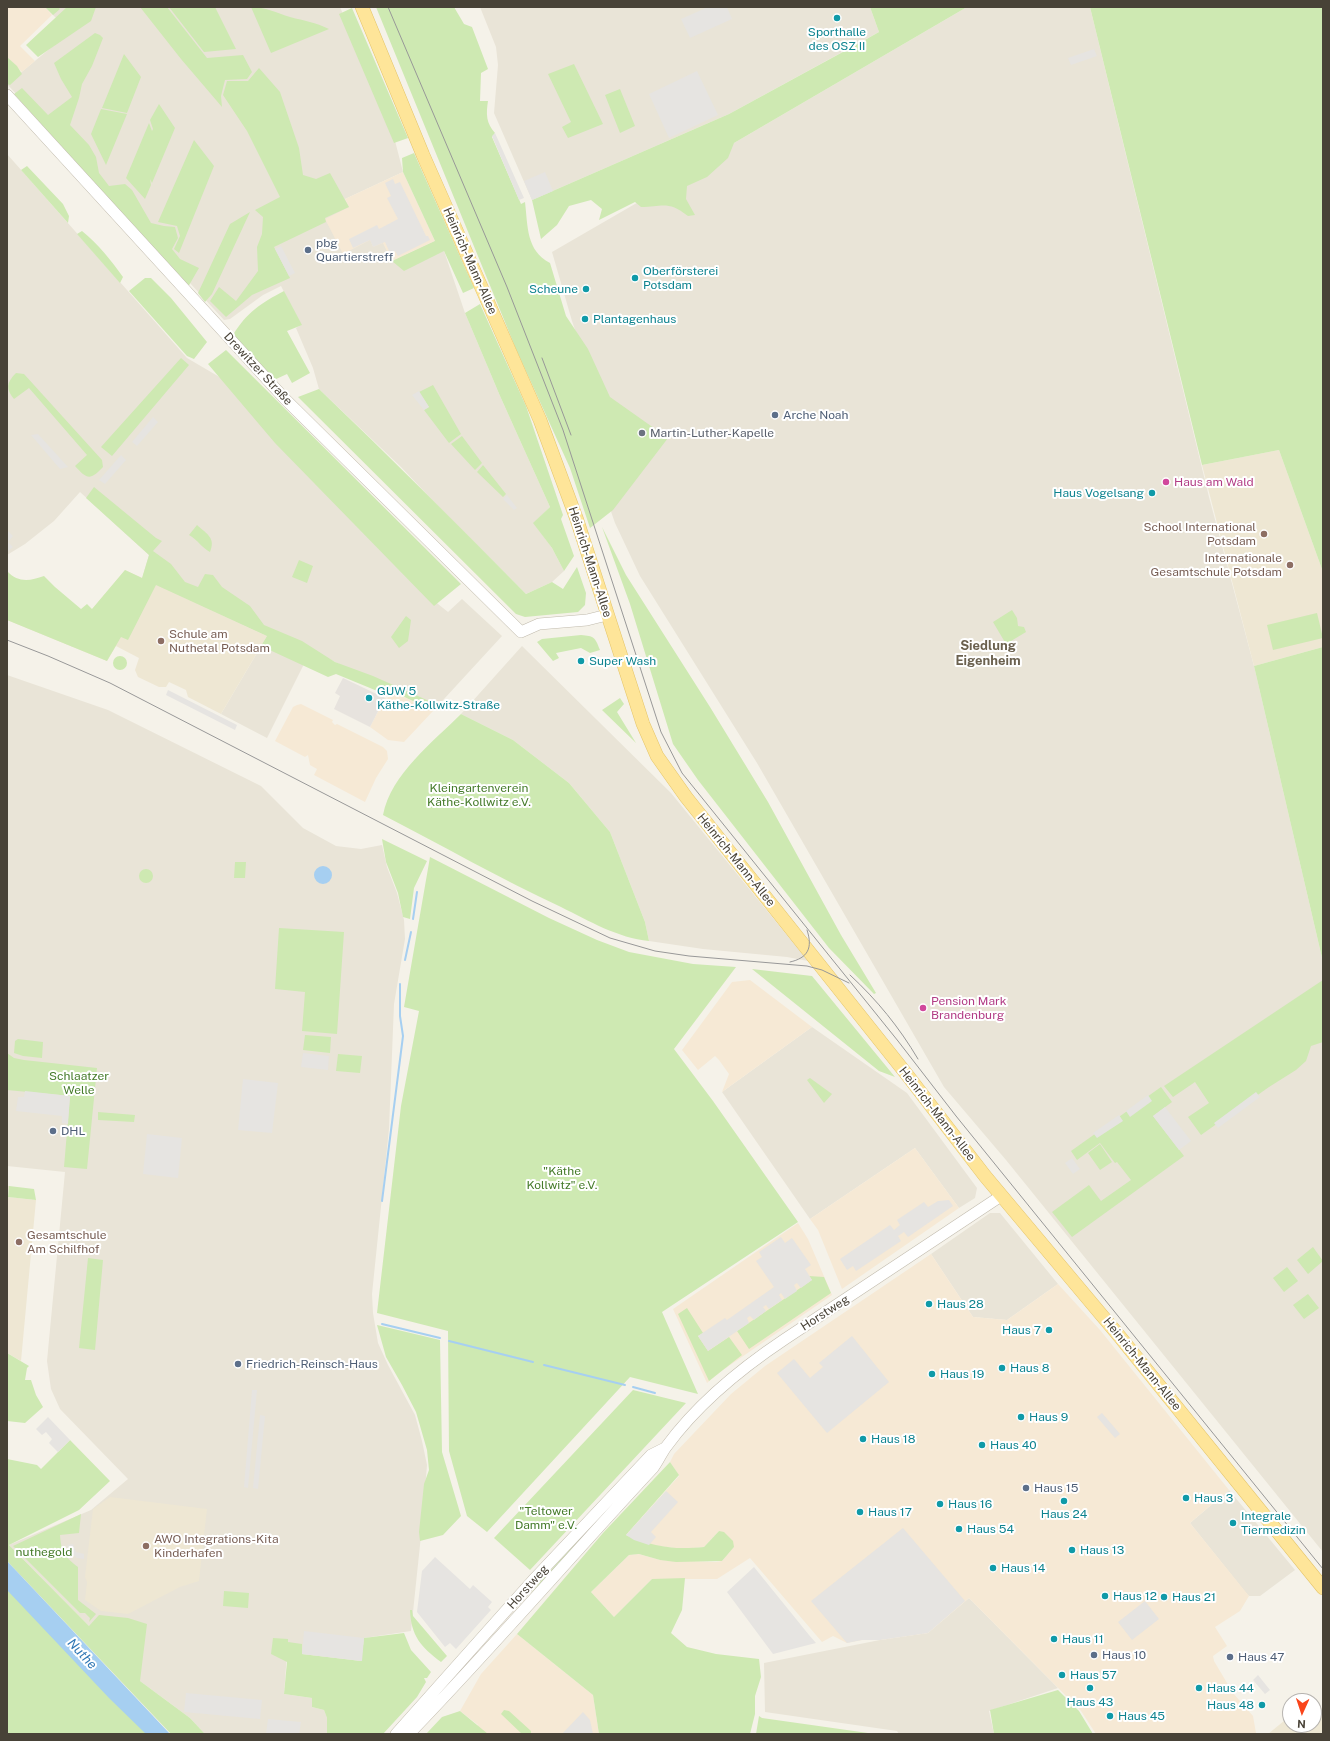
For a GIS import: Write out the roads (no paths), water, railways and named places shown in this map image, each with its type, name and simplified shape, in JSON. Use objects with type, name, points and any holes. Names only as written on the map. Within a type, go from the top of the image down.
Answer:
[{"type":"main road","name":"Heinrich-Mann-Allee","points":[[362,7],[421,151],[540,420],[575,514],[649,740],[657,756],[670,777],[908,1076],[1001,1196],[1118,1335],[1323,1588]]},
{"type":"street","name":"Drewitzer Straße","points":[[7,95],[285,399],[521,632],[539,624],[587,620],[607,615]]},
{"type":"street","name":"Horstweg","points":[[409,1734],[507,1631],[550,1579],[653,1468],[665,1448],[706,1402],[730,1379],[752,1362],[1001,1196]]},
{"type":"street","name":"Horstweg","points":[[396,1734],[535,1578],[651,1455],[665,1448]]},
{"type":"water","points":[[323,866],[329,869],[332,875],[329,881],[323,884],[317,881],[314,875],[317,869]]},
{"type":"water","name":"Nuthe","points":[[7,1561],[170,1734],[146,1734],[109,1698],[7,1590]]},
{"type":"waterway","points":[[413,919],[417,892]]},
{"type":"waterway","points":[[405,960],[411,932]]},
{"type":"waterway","points":[[382,1201],[403,1036],[400,1016],[400,984]]},
{"type":"waterway","points":[[382,1324],[440,1338]]},
{"type":"waterway","points":[[449,1341],[533,1362]]},
{"type":"waterway","points":[[544,1365],[625,1385]]},
{"type":"waterway","points":[[633,1387],[655,1393]]},
{"type":"tram line","points":[[388,7],[507,287],[563,430],[661,732],[682,773],[898,1041],[956,1116],[1323,1569]]},
{"type":"tram line","points":[[542,358],[571,435]]},
{"type":"tram line","points":[[7,640],[110,683],[532,901],[610,938],[655,951],[689,956],[807,966],[822,970],[849,983]]},
{"type":"tram line","points":[[790,962],[801,958],[808,951],[809,936],[807,930]]},
{"type":"tram line","points":[[850,975],[887,1014],[918,1059]]},
{"type":"place","name":"Sporthalle des OSZ II","points":[[837,18]]},
{"type":"place","name":"pbg Quartierstreff","points":[[308,250]]},
{"type":"place","name":"Oberförsterei Potsdam","points":[[635,278]]},
{"type":"place","name":"Scheune","points":[[586,289]]},
{"type":"place","name":"Plantagenhaus","points":[[585,319]]},
{"type":"place","name":"Arche Noah","points":[[775,415]]},
{"type":"place","name":"Martin-Luther-Kapelle","points":[[642,433]]},
{"type":"place","name":"Haus am Wald","points":[[1166,482]]},
{"type":"place","name":"Haus Vogelsang","points":[[1152,493]]},
{"type":"place","name":"School International Potsdam","points":[[1264,534]]},
{"type":"place","name":"Internationale Gesamtschule Potsdam","points":[[1290,565]]},
{"type":"place","name":"Schule am Nuthetal Potsdam","points":[[161,641]]},
{"type":"place","name":"Super Wash","points":[[581,661]]},
{"type":"place","name":"GUW 5 Käthe-Kollwitz-Straße","points":[[369,698]]},
{"type":"place","name":"Pension Mark Brandenburg","points":[[923,1008]]},
{"type":"place","name":"DHL","points":[[53,1131]]},
{"type":"place","name":"Gesamtschule Am Schilfhof","points":[[19,1242]]},
{"type":"place","name":"Haus 28","points":[[929,1304]]},
{"type":"place","name":"Haus 7","points":[[1049,1330]]},
{"type":"place","name":"Friedrich-Reinsch-Haus","points":[[238,1364]]},
{"type":"place","name":"Haus 8","points":[[1002,1368]]},
{"type":"place","name":"Haus 19","points":[[932,1374]]},
{"type":"place","name":"Haus 9","points":[[1021,1417]]},
{"type":"place","name":"Haus 18","points":[[863,1439]]},
{"type":"place","name":"Haus 40","points":[[982,1445]]},
{"type":"place","name":"Haus 15","points":[[1026,1488]]},
{"type":"place","name":"Haus 3","points":[[1186,1498]]},
{"type":"place","name":"Haus 24","points":[[1064,1501]]},
{"type":"place","name":"Haus 16","points":[[940,1504]]},
{"type":"place","name":"Haus 17","points":[[860,1512]]},
{"type":"place","name":"Integrale Tiermedizin","points":[[1233,1523]]},
{"type":"place","name":"Haus 54","points":[[959,1529]]},
{"type":"place","name":"AWO Integrations-Kita Kinderhafen","points":[[146,1546]]},
{"type":"place","name":"Haus 13","points":[[1072,1550]]},
{"type":"place","name":"Haus 14","points":[[993,1568]]},
{"type":"place","name":"Haus 12","points":[[1105,1596]]},
{"type":"place","name":"Haus 21","points":[[1164,1597]]},
{"type":"place","name":"Haus 11","points":[[1054,1639]]},
{"type":"place","name":"Haus 10","points":[[1094,1655]]},
{"type":"place","name":"Haus 47","points":[[1230,1657]]},
{"type":"place","name":"Haus 57","points":[[1062,1675]]},
{"type":"place","name":"Haus 43","points":[[1090,1688]]},
{"type":"place","name":"Haus 44","points":[[1199,1688]]},
{"type":"place","name":"Haus 48","points":[[1262,1705]]},
{"type":"place","name":"Haus 45","points":[[1110,1716]]},
{"type":"district","name":"Siedlung Eigenheim","points":[[988,654]]},
{"type":"park label","name":"Kleingartenverein Käthe-Kollwitz e.V.","points":[[479,795]]},
{"type":"park label","name":"Schlaatzer Welle","points":[[79,1083]]},
{"type":"park label","name":"\"Käthe Kollwitz\" e.V.","points":[[562,1178]]},
{"type":"park label","name":"\"Teltower Damm\" e.V.","points":[[546,1518]]},
{"type":"park label","name":"nuthegold","points":[[44,1552]]}]
